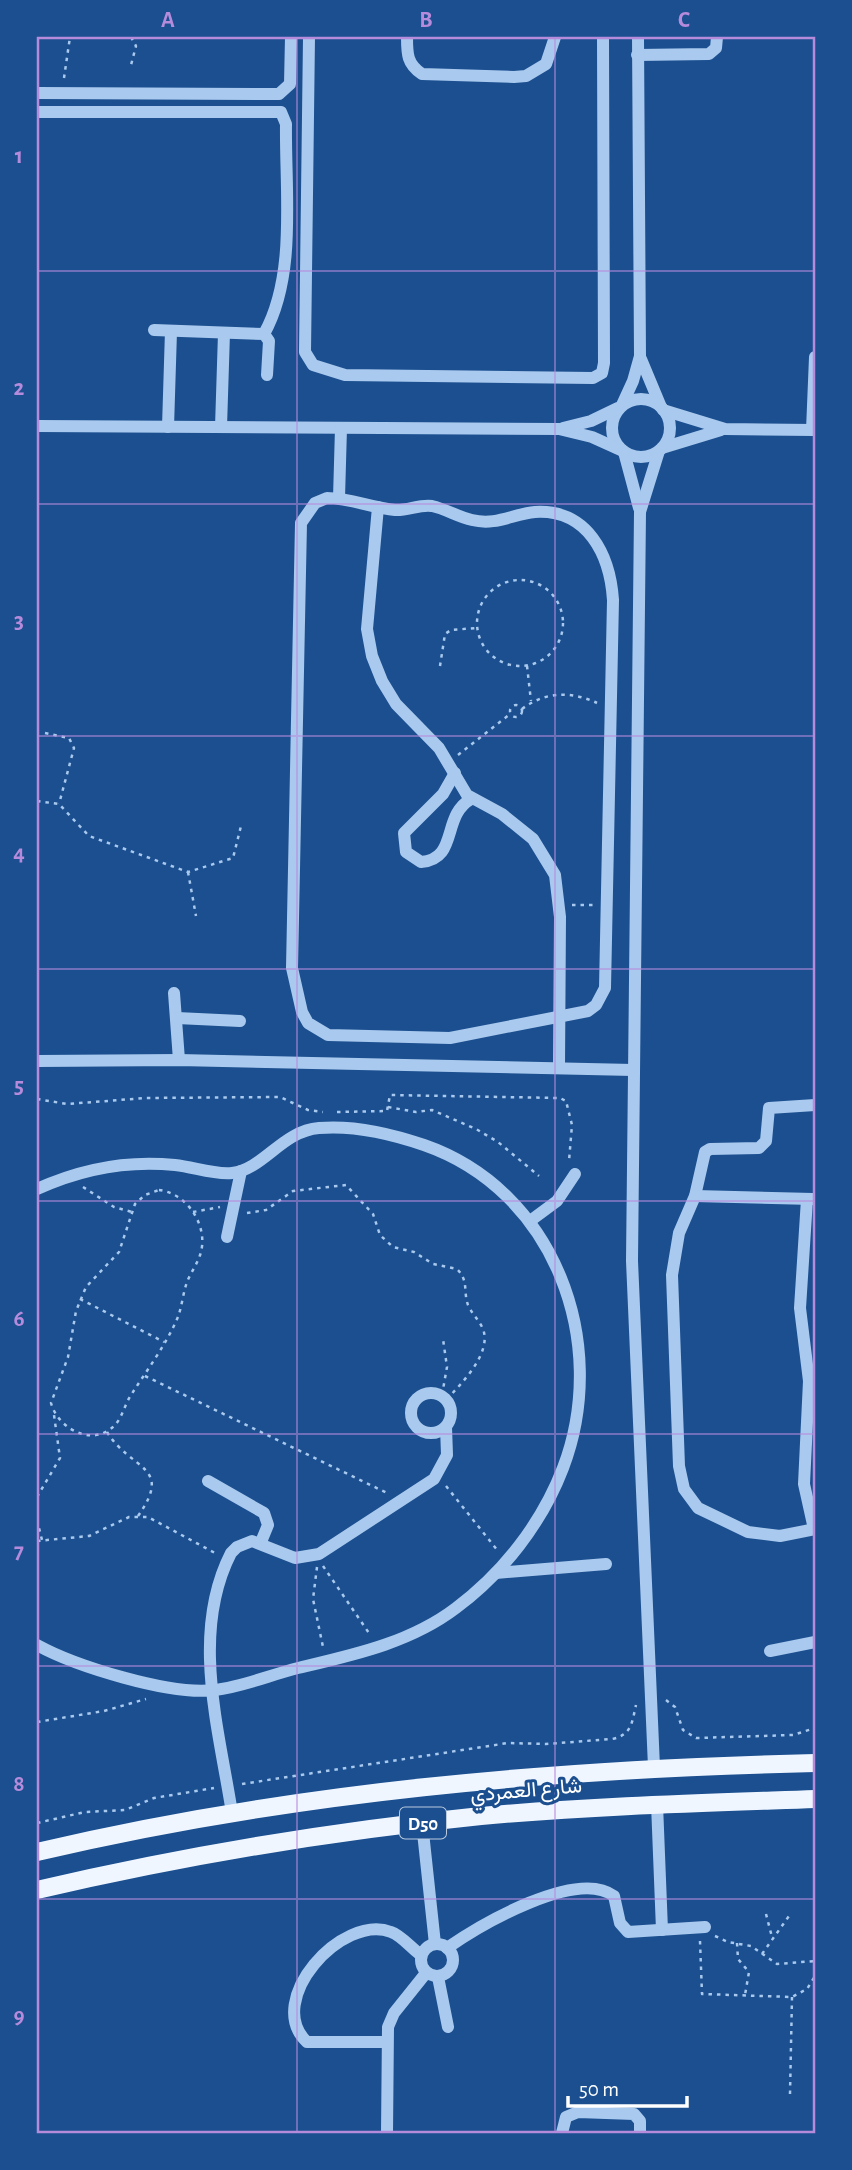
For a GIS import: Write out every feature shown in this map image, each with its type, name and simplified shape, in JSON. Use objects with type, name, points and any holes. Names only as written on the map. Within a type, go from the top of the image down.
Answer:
[{"type":"main road","name":"شارع العمردي","points":[[37,1852],[232,1813],[384,1790],[654,1767],[815,1763]]},
{"type":"main road","name":"شارع العمردي","points":[[37,1890],[263,1845],[422,1823],[657,1804],[815,1799]]},
{"type":"street","points":[[37,93],[279,94],[289,84],[291,37]]},
{"type":"street","points":[[309,37],[305,352],[308,360],[319,369],[345,375],[593,378],[604,368],[603,37]]},
{"type":"street","points":[[407,37],[407,59],[412,68],[422,74],[514,77],[526,76],[546,64],[552,54],[555,37]]},
{"type":"street","points":[[638,37],[640,356],[633,382],[612,430],[624,452],[640,512],[633,1070],[635,1359],[653,1700],[654,1767]]},
{"type":"street","points":[[637,55],[709,54],[716,48],[717,37]]},
{"type":"street","points":[[37,112],[281,112],[286,124],[284,278],[273,317],[264,334]]},
{"type":"street","points":[[154,330],[264,334]]},
{"type":"street","points":[[167,427],[171,331]]},
{"type":"street","points":[[221,427],[224,333]]},
{"type":"street","points":[[264,334],[269,341],[267,375]]},
{"type":"street","points":[[640,356],[670,425],[640,512]]},
{"type":"street","points":[[37,426],[559,429],[591,421],[642,399],[663,409],[724,429],[813,430],[815,357]]},
{"type":"street","points":[[339,498],[341,428]]},
{"type":"street","points":[[559,429],[646,457],[661,449],[724,429]]},
{"type":"street","points":[[339,498],[378,508],[404,510],[432,506],[487,522],[533,512],[552,512],[570,518],[586,528],[607,562],[612,581],[605,988],[602,997],[588,1011],[450,1038],[328,1035],[317,1030],[302,1012],[292,968],[301,523],[315,503],[339,498]]},
{"type":"street","points":[[378,508],[367,629],[372,656],[382,681],[396,704],[428,735],[471,799],[502,814],[533,839],[555,875],[560,905],[559,1068]]},
{"type":"street","points":[[452,768],[443,794],[404,834],[406,852],[421,862],[438,857],[448,841],[454,815],[471,799]]},
{"type":"street","points":[[174,993],[179,1060]]},
{"type":"street","points":[[177,1018],[240,1021]]},
{"type":"street","points":[[37,1061],[179,1060],[633,1070]]},
{"type":"street","points":[[695,1196],[811,1199],[800,1308],[809,1381],[804,1484],[814,1529],[780,1536],[758,1535],[698,1508],[684,1489],[679,1466],[672,1275],[679,1233],[695,1196],[705,1152],[710,1149],[759,1148],[766,1141],[769,1108],[815,1105]]},
{"type":"street","points":[[37,1189],[101,1168],[140,1164],[178,1165],[224,1173],[241,1171],[297,1133],[318,1128],[391,1135],[450,1154],[480,1171],[507,1194],[530,1221],[550,1252],[564,1286],[579,1358],[579,1395],[574,1431],[564,1467],[530,1531],[496,1573],[446,1615],[405,1638],[378,1648],[214,1691],[171,1688],[78,1663],[37,1645]]},
{"type":"street","points":[[227,1237],[241,1171]]},
{"type":"street","points":[[530,1221],[557,1201],[572,1171]]},
{"type":"street","points":[[232,1813],[214,1691],[210,1625],[218,1583],[226,1563],[237,1547],[261,1542],[282,1554],[307,1557],[319,1554],[438,1475],[447,1455],[446,1427],[452,1410],[444,1397],[430,1392],[419,1396],[412,1406],[412,1418],[423,1431],[435,1433],[446,1427]]},
{"type":"street","points":[[208,1482],[264,1513],[268,1525],[261,1542]]},
{"type":"street","points":[[496,1573],[606,1564]]},
{"type":"street","points":[[770,1651],[815,1642]]},
{"type":"street","points":[[657,1804],[662,1930]]},
{"type":"street","points":[[387,2133],[386,2042],[394,2013],[432,1975],[450,1971],[453,1965],[453,1959],[441,1946],[422,1823]]},
{"type":"street","points":[[421,1955],[514,1910],[550,1896],[583,1890],[612,1894],[620,1923],[628,1931],[702,1927]]},
{"type":"street","points":[[386,2042],[307,2042],[296,2025],[294,2011],[297,1992],[330,1946],[358,1934],[373,1930],[390,1931],[421,1955]]},
{"type":"street","points":[[421,1955],[420,1962],[432,1975],[448,2027]]},
{"type":"street","points":[[562,2133],[566,2117],[578,2112],[631,2112],[639,2118],[640,2133]]},
{"type":"path","points":[[61,93],[70,37]]},
{"type":"path","points":[[131,37],[136,46],[131,65]]},
{"type":"path","points":[[518,580],[546,589],[562,614],[562,634],[552,652],[527,666],[498,660],[484,646],[477,628],[484,599],[499,586],[518,580]]},
{"type":"path","points":[[440,666],[445,634],[451,630],[477,628]]},
{"type":"path","points":[[527,666],[531,702]]},
{"type":"path","points":[[510,714],[517,717],[531,702],[547,695],[581,696],[610,714]]},
{"type":"path","points":[[452,768],[510,714],[513,705],[522,709]]},
{"type":"path","points":[[46,733],[69,738],[74,748],[59,804]]},
{"type":"path","points":[[37,801],[59,804],[89,836],[188,872],[233,858],[241,826]]},
{"type":"path","points":[[188,872],[196,916]]},
{"type":"path","points":[[560,905],[607,906]]},
{"type":"path","points":[[37,1099],[67,1104],[146,1098],[280,1097],[313,1112],[387,1111],[390,1095],[560,1098],[566,1101],[572,1118],[572,1171]]},
{"type":"path","points":[[388,1107],[416,1112],[432,1110],[454,1119],[491,1137],[539,1176]]},
{"type":"path","points":[[68,1177],[114,1207],[132,1212]]},
{"type":"path","points":[[193,1212],[210,1207],[255,1213],[266,1210],[293,1191],[346,1185],[373,1214],[380,1236],[393,1247],[414,1252],[433,1264],[457,1269],[466,1282],[467,1301],[482,1328],[484,1342],[469,1374],[444,1397]]},
{"type":"path","points":[[37,1497],[60,1458],[53,1411],[52,1394],[68,1357],[80,1298],[93,1277],[119,1252],[132,1212],[145,1195],[159,1190],[173,1192],[185,1200],[193,1212],[202,1241],[201,1253],[185,1289],[177,1320],[125,1405],[121,1417],[107,1432],[97,1436],[77,1433],[53,1411]]},
{"type":"path","points":[[80,1298],[164,1343]]},
{"type":"path","points":[[443,1339],[447,1367],[444,1397]]},
{"type":"path","points":[[145,1376],[403,1500]]},
{"type":"path","points":[[107,1432],[127,1457],[150,1473],[154,1483],[153,1494],[138,1516]]},
{"type":"path","points":[[438,1475],[474,1524],[507,1560]]},
{"type":"path","points":[[37,1541],[89,1536],[138,1516],[148,1517],[203,1544],[226,1563]]},
{"type":"path","points":[[37,1520],[42,1540]]},
{"type":"path","points":[[327,1661],[313,1599],[318,1559],[378,1648]]},
{"type":"path","points":[[37,1722],[127,1706],[171,1688]]},
{"type":"path","points":[[37,1823],[85,1812],[125,1810],[154,1798],[423,1754],[508,1743],[546,1744],[620,1738],[632,1726],[636,1704],[653,1700],[672,1703],[683,1730],[696,1738],[793,1735],[815,1728]]},
{"type":"path","points":[[765,1914],[772,1937]]},
{"type":"path","points":[[762,1954],[789,1916]]},
{"type":"path","points":[[702,1927],[721,1940],[751,1945],[784,1965],[815,1961]]},
{"type":"path","points":[[702,1927],[702,1994],[792,1997],[807,1989],[815,1976]]},
{"type":"path","points":[[737,1943],[738,1959],[748,1972],[745,1996]]},
{"type":"path","points":[[790,2094],[792,1997]]}]
